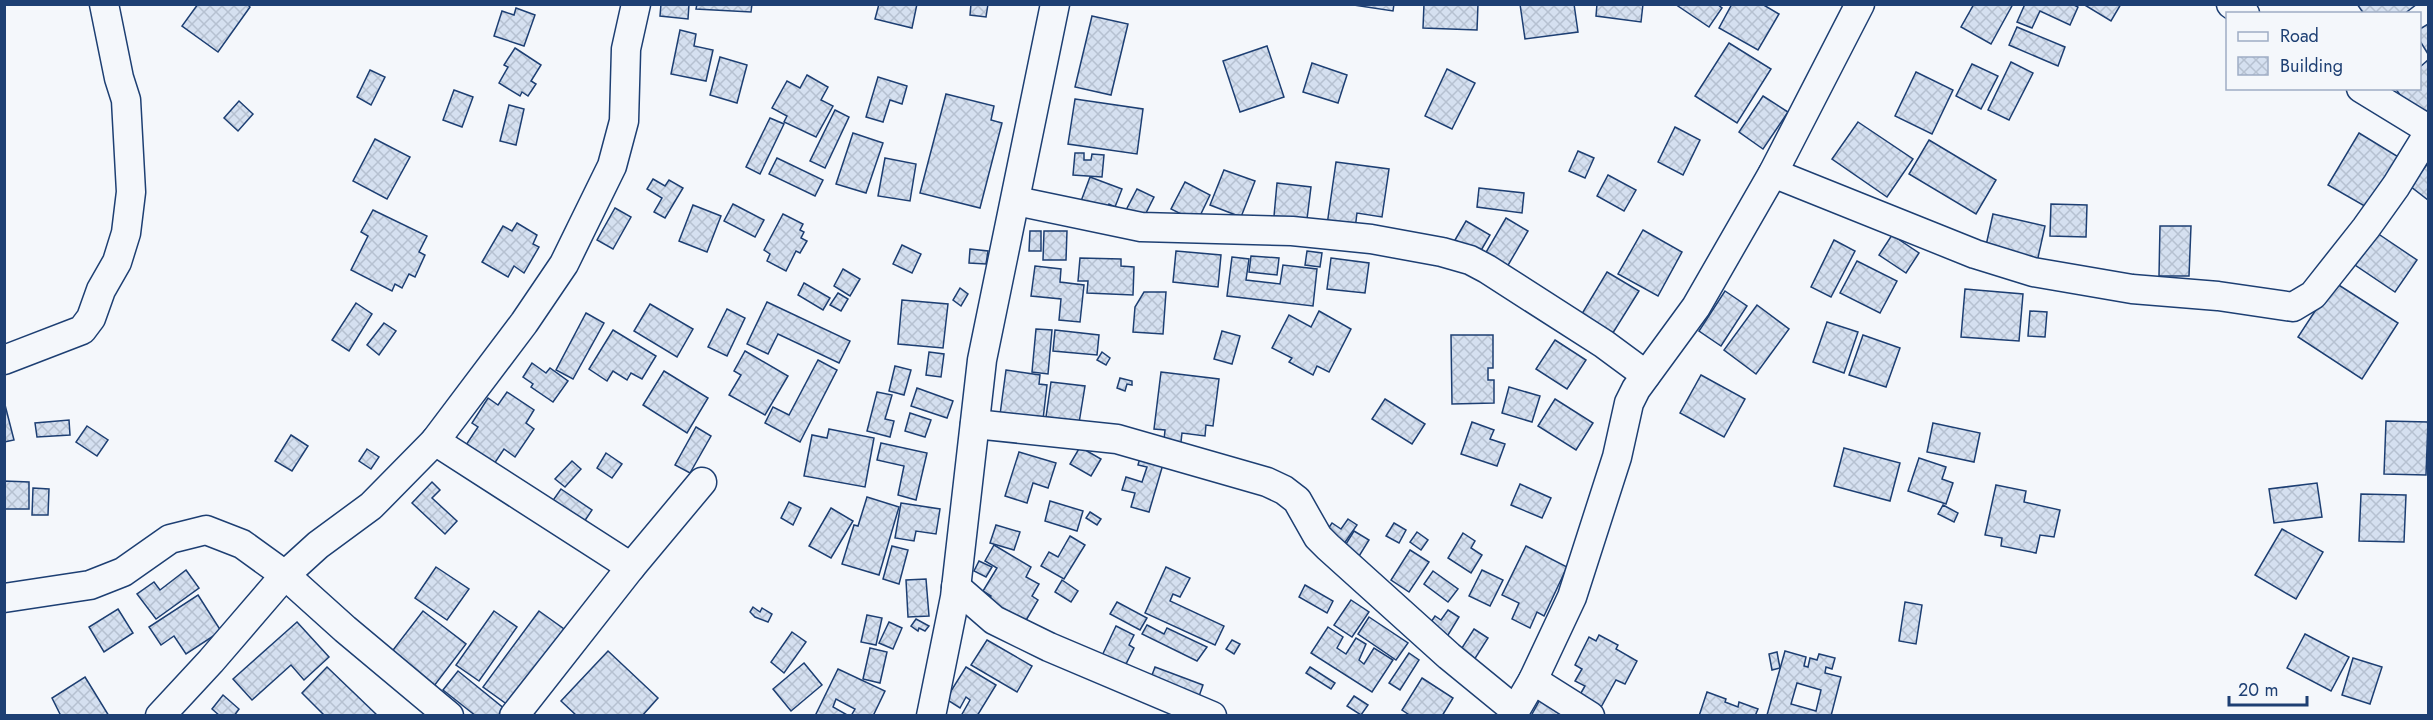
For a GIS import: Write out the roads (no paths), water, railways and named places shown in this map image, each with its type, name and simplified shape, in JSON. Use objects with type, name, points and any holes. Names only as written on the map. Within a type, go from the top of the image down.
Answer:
[{"type":"street","points":[[4,360],[82,330],[91,318],[101,290],[117,262],[126,233],[131,192],[126,100],[119,78],[104,4]]},
{"type":"street","points":[[160,716],[212,661],[285,575],[318,545],[371,506],[435,441],[524,323],[564,264],[612,166],[624,121],[626,49],[636,4]]},
{"type":"street","points":[[931,716],[956,587],[982,360],[1016,201],[1054,4]]},
{"type":"street","points":[[975,424],[1117,439],[1253,478],[1284,490],[1300,504],[1322,542],[1514,713],[1533,680],[1572,597],[1617,456],[1629,403],[1646,375],[1696,307],[1773,173],[1860,4]]},
{"type":"street","points":[[2364,90],[2428,129]]},
{"type":"street","points":[[1773,173],[1976,254],[2025,270],[2132,289],[2218,296],[2292,307],[2313,295],[2366,228],[2396,186],[2428,134]]},
{"type":"street","points":[[1016,201],[1141,227],[1292,231],[1371,239],[1442,252],[1479,264],[1604,344],[1646,375]]},
{"type":"street","points":[[435,441],[631,567]]},
{"type":"street","points":[[514,716],[631,567],[702,482]]},
{"type":"street","points":[[4,598],[90,585],[123,572],[171,539],[206,530],[242,544],[285,575],[345,629],[449,716]]},
{"type":"street","points":[[956,587],[994,620],[1049,647],[1212,716]]},
{"type":"street","points":[[1533,680],[1590,716]]}]
